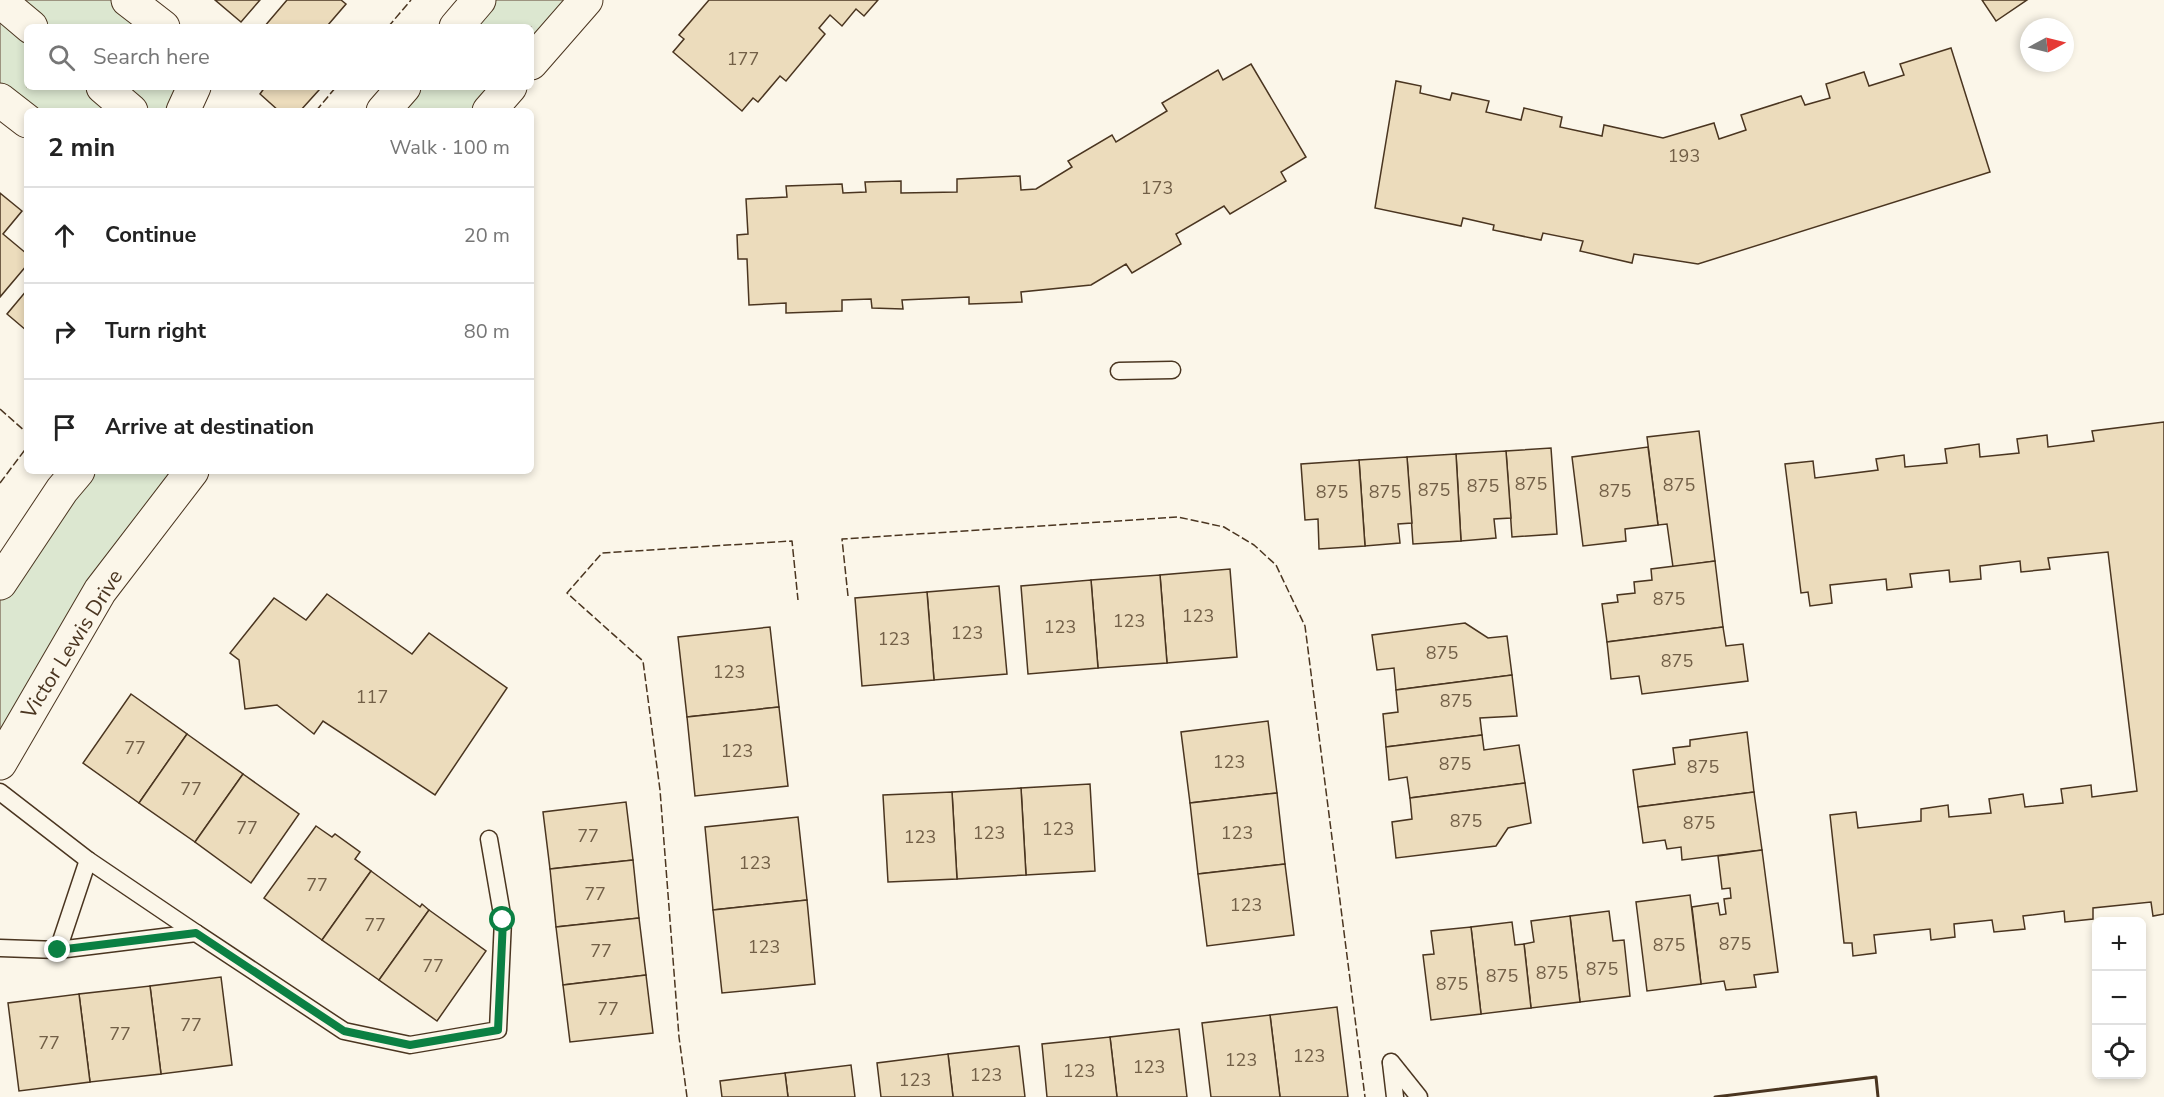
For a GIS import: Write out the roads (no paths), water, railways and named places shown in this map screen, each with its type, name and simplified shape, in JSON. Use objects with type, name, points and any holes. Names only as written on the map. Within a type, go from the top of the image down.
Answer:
[{"type":"street","points":[[128,0],[159,24]]},
{"type":"street","points":[[459,24],[479,0]]},
{"type":"street","points":[[534,60],[586,0]]},
{"type":"street","points":[[0,1],[27,24]]},
{"type":"street","points":[[106,90],[128,108]]},
{"type":"street","points":[[184,108],[193,90]]},
{"type":"street","points":[[386,108],[401,90]]},
{"type":"street","points":[[492,108],[507,90]]},
{"type":"street","points":[[0,100],[24,119]]},
{"type":"street","points":[[0,583],[62,490],[75,474]]},
{"type":"street","name":"Victor Lewis Drive","points":[[0,763],[100,591],[190,474]]},
{"type":"lane","points":[[1119,371],[1172,370]]},
{"type":"lane","points":[[0,792],[88,860],[344,1031],[410,1045],[498,1030],[503,920],[489,839]]},
{"type":"lane","points":[[58,950],[88,860]]},
{"type":"lane","points":[[0,948],[58,950],[196,933]]},
{"type":"lane","points":[[1395,1097],[1390,1062],[1419,1097]]}]
